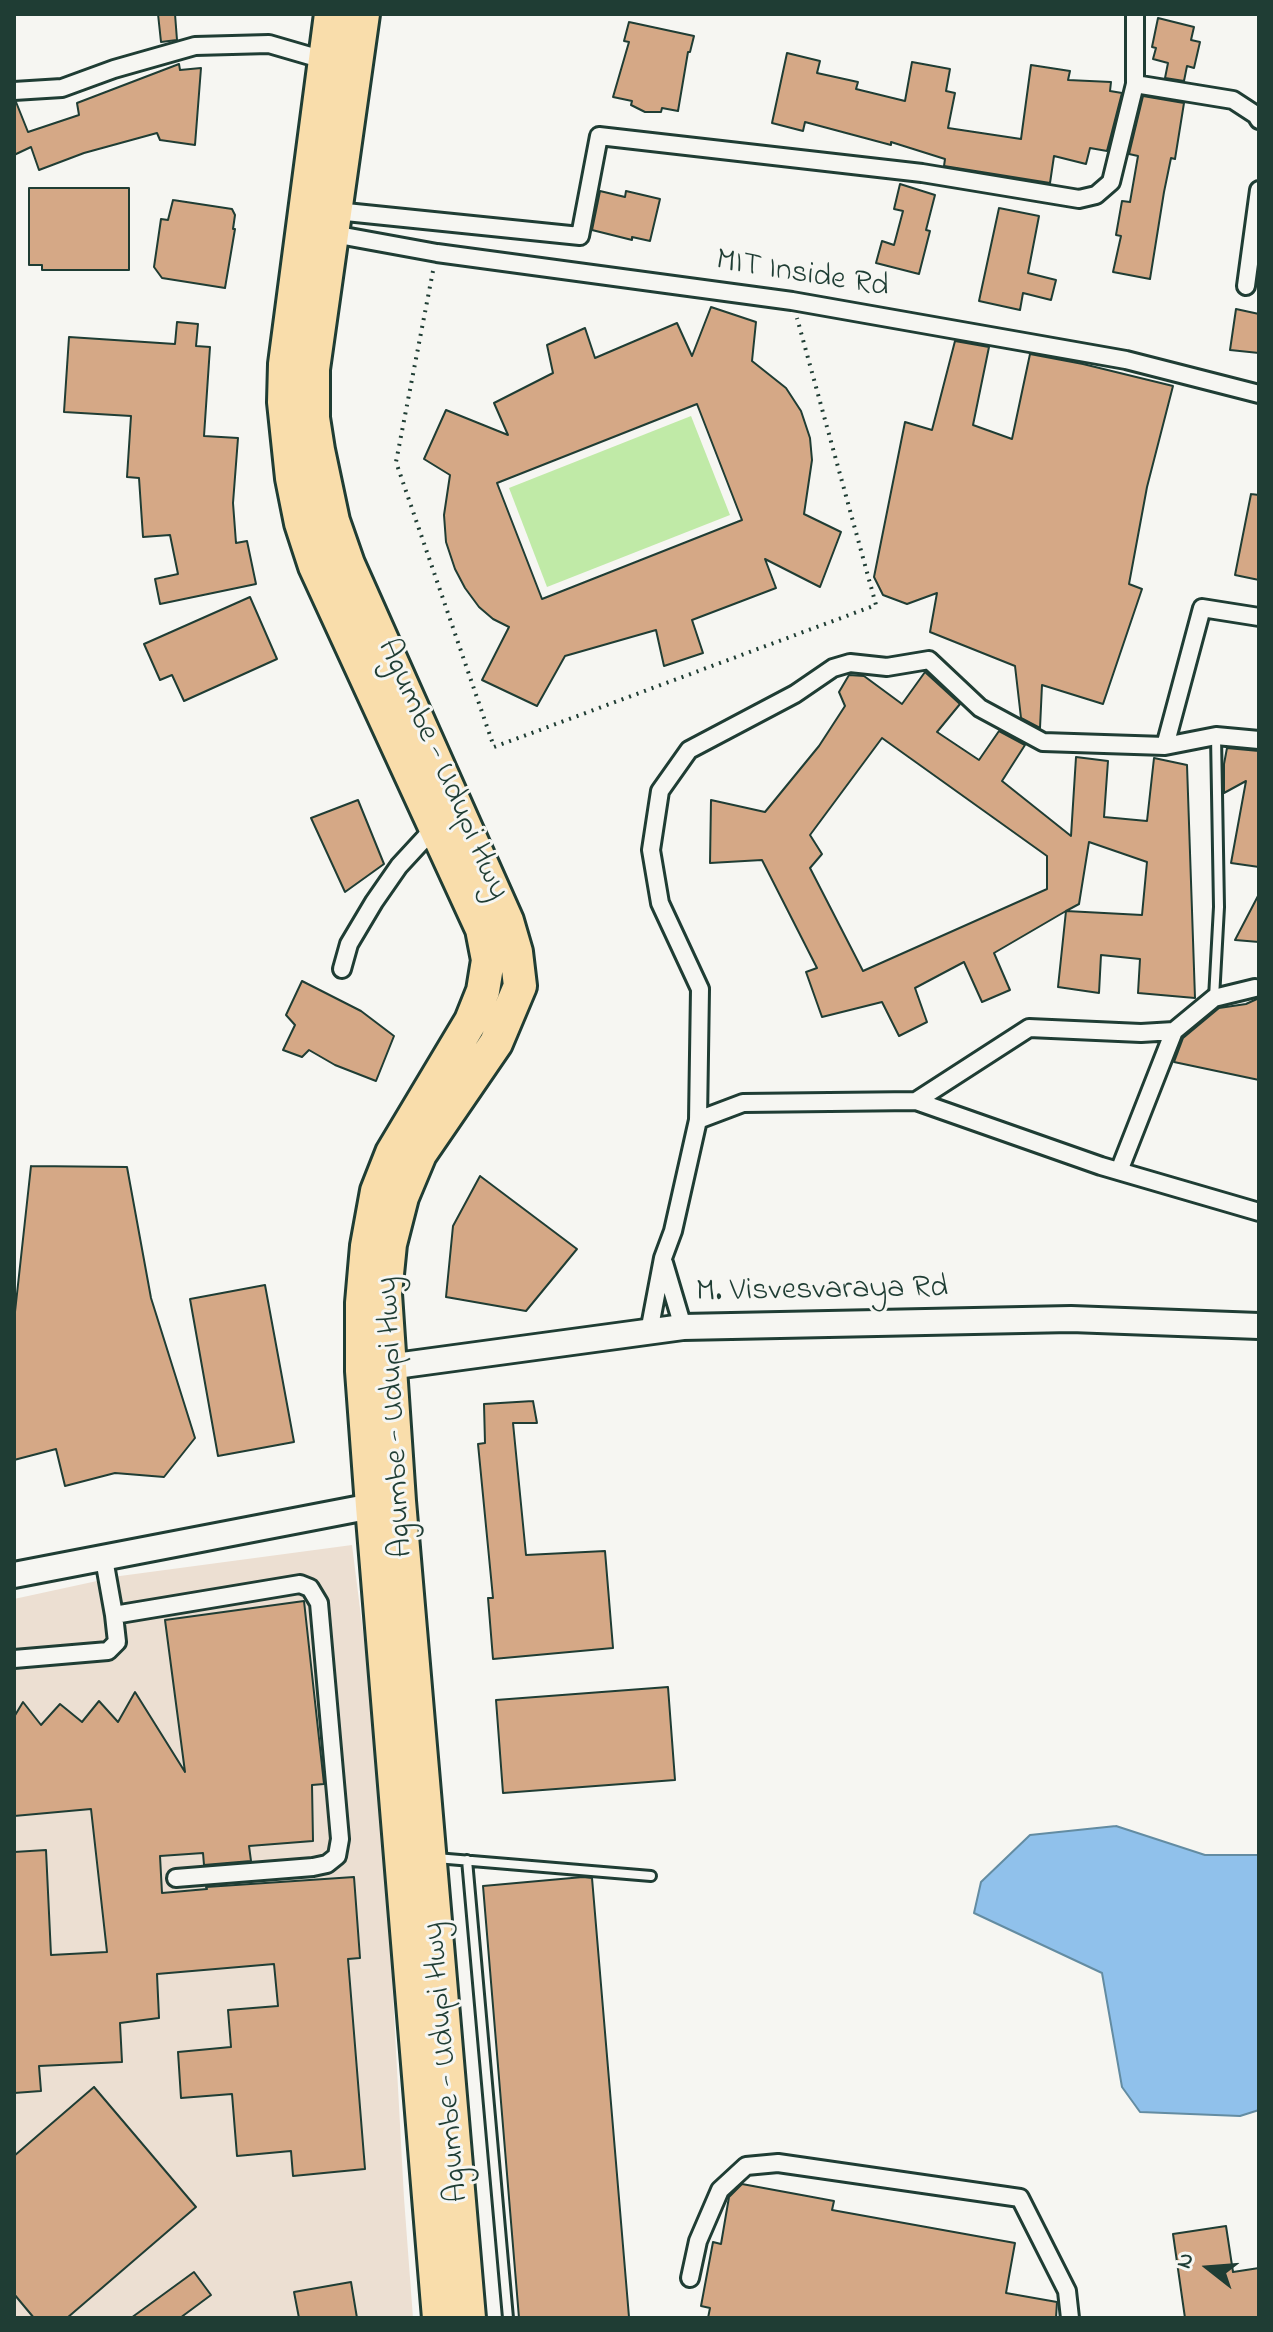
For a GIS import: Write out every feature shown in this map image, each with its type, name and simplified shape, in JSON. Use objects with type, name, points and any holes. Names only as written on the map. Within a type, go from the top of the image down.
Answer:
[{"type":"highway","name":"Agumbe - Udupi Hwy","points":[[331,14],[295,274],[284,402],[292,478],[301,523],[315,566],[482,929],[488,960],[483,991],[471,1021],[392,1153],[377,1191],[367,1246],[362,1303],[375,1369],[431,1857],[469,2318]]},
{"type":"highway","name":"Agumbe - Udupi Hwy","points":[[363,14],[313,369],[313,418],[333,521],[348,564],[507,921],[516,952],[520,986],[496,1043],[420,1154],[402,1197],[390,1244],[375,1369],[372,1506],[439,2318]]},
{"type":"street","points":[[334,222],[580,236],[599,136],[922,173],[1079,199],[1096,195],[1111,182],[1135,84],[1135,14]]},
{"type":"street","points":[[14,91],[62,88],[114,69],[195,46],[269,44],[324,60]]},
{"type":"street","points":[[1135,84],[1233,100],[1259,120]]},
{"type":"street","points":[[1246,286],[1259,190]]},
{"type":"street","name":"MIT Inside Rd","points":[[334,222],[437,253],[792,301],[1126,360],[1259,394]]},
{"type":"street","points":[[1165,746],[1202,608],[1259,617]]},
{"type":"street","points":[[649,1332],[663,1258],[673,1231],[698,1120],[700,989],[660,903],[651,850],[660,791],[689,750],[795,694],[833,668],[850,663],[887,667],[929,660],[980,708],[1043,742],[1165,746],[1216,736],[1259,740]]},
{"type":"street","points":[[342,969],[349,944],[374,902],[399,866],[435,827]]},
{"type":"street","points":[[1119,1171],[1174,1031],[1214,998],[1255,988]]},
{"type":"street","points":[[916,1101],[1029,1028],[1141,1033],[1174,1031]]},
{"type":"street","points":[[698,1120],[743,1103],[916,1101],[1119,1171],[1259,1212]]},
{"type":"street","points":[[663,1258],[683,1327]]},
{"type":"street","name":"M. Visvesvaraya Rd","points":[[375,1369],[683,1327],[1071,1319],[1259,1326]]},
{"type":"street","points":[[14,1575],[372,1506]]},
{"type":"street","points":[[14,1659],[108,1651],[117,1642],[104,1559]]},
{"type":"street","points":[[114,1615],[300,1584],[310,1588],[319,1603],[340,1839],[337,1856],[327,1864],[313,1867],[176,1878]]},
{"type":"street","points":[[690,2278],[698,2241],[720,2190],[746,2166],[778,2163],[1020,2198],[1067,2291],[1070,2318]]},
{"type":"lane","points":[[1214,998],[1219,907],[1216,736]]},
{"type":"lane","points":[[431,1857],[651,1876]]},
{"type":"lane","points":[[467,1860],[508,2318]]},
{"type":"path","points":[[437,253],[396,462],[494,747],[876,605],[792,301]]},
{"type":"shaded area","points":[[352,1545],[381,1775],[413,2318],[14,2318],[14,1599],[120,1576]]},
{"type":"green space","points":[[691,416],[730,515],[547,587],[509,488]]},
{"type":"water","points":[[1116,1826],[1205,1855],[1259,1855],[1259,2110],[1240,2116],[1140,2112],[1122,2087],[1102,1973],[974,1913],[981,1882],[1030,1835]]},
{"type":"building","points":[[158,14],[175,14],[177,40],[161,42]]},
{"type":"building","points":[[1158,18],[1194,27],[1191,40],[1200,42],[1194,68],[1187,66],[1184,81],[1165,78],[1168,63],[1153,59],[1156,48],[1152,47]]},
{"type":"building","points":[[629,22],[694,36],[688,52],[678,111],[662,108],[661,112],[645,112],[631,105],[632,101],[613,97],[629,42],[624,41]]},
{"type":"building","points":[[787,53],[820,61],[817,73],[858,82],[856,89],[905,101],[912,62],[950,69],[946,91],[955,93],[948,128],[1021,139],[1031,65],[1070,71],[1068,80],[1111,82],[1110,91],[1122,93],[1107,151],[1090,148],[1086,164],[1054,156],[1050,183],[944,166],[945,159],[891,142],[891,145],[805,122],[803,131],[772,123]]},
{"type":"building","points":[[179,64],[180,70],[201,68],[195,145],[160,140],[157,133],[84,153],[39,170],[31,147],[14,155],[14,102],[28,132],[79,115],[77,103]]},
{"type":"building","points":[[1143,96],[1184,103],[1175,159],[1171,158],[1164,192],[1150,279],[1113,272],[1121,236],[1116,235],[1122,201],[1130,202],[1138,156],[1129,154]]},
{"type":"building","points":[[900,184],[935,195],[919,274],[876,263],[882,241],[894,245],[903,211],[894,209]]},
{"type":"building","points":[[29,188],[129,188],[129,270],[42,270],[42,265],[29,265]]},
{"type":"building","points":[[600,191],[625,197],[626,191],[660,199],[650,241],[592,230]]},
{"type":"building","points":[[173,200],[232,209],[235,229],[225,288],[162,278],[154,267],[161,219],[168,220]]},
{"type":"building","points":[[999,208],[1039,216],[1028,273],[1056,280],[1051,300],[1023,293],[1020,310],[979,301]]},
{"type":"building","points":[[711,307],[756,322],[752,361],[786,388],[801,411],[810,438],[812,460],[804,514],[841,532],[820,587],[765,559],[776,588],[692,620],[703,653],[664,666],[656,630],[565,656],[537,706],[482,680],[509,627],[479,607],[455,569],[446,542],[444,515],[450,475],[424,459],[446,410],[508,435],[494,403],[553,373],[547,345],[585,328],[595,358],[677,323],[692,356]],"holes":[[[697,404],[742,520],[542,599],[497,483]]]},
{"type":"building","points":[[1236,309],[1259,314],[1259,353],[1230,350]]},
{"type":"building","points":[[177,322],[198,324],[196,346],[210,347],[204,436],[238,438],[233,503],[236,543],[247,541],[256,584],[160,604],[155,579],[178,574],[170,535],[143,537],[139,478],[127,477],[131,416],[64,412],[69,337],[175,344]]},
{"type":"building","points":[[955,341],[989,347],[973,425],[1012,439],[1030,354],[1173,386],[1147,487],[1129,584],[1142,589],[1103,704],[1042,685],[1040,728],[1021,718],[1015,666],[930,632],[937,593],[907,604],[883,595],[874,577],[905,422],[932,430]]},
{"type":"building","points":[[1251,494],[1259,495],[1259,580],[1235,575]]},
{"type":"building","points":[[250,597],[277,659],[184,701],[172,675],[160,680],[144,644]]},
{"type":"building","points":[[925,672],[960,704],[937,732],[979,760],[999,731],[1025,745],[1002,781],[1071,836],[1076,757],[1108,761],[1104,817],[1147,821],[1154,758],[1187,765],[1195,998],[1138,993],[1140,959],[1101,955],[1099,993],[1058,987],[1066,911],[994,953],[1010,990],[982,1002],[964,962],[915,988],[927,1022],[899,1036],[882,1002],[822,1017],[806,972],[817,968],[762,860],[710,863],[711,800],[765,812],[819,746],[845,706],[839,692],[849,675],[864,676],[902,704]],"holes":[[[882,738],[1047,856],[1047,889],[863,971],[810,868],[822,854],[810,835]],[[1089,842],[1147,862],[1142,915],[1066,911],[1079,904]]]},
{"type":"building","points":[[1227,748],[1259,751],[1259,867],[1231,863],[1246,781],[1224,793]]},
{"type":"building","points":[[358,800],[384,864],[345,892],[311,818]]},
{"type":"building","points":[[1259,894],[1259,942],[1235,940]]},
{"type":"building","points":[[302,981],[361,1011],[394,1036],[376,1081],[335,1065],[309,1050],[302,1057],[283,1050],[295,1025],[286,1015]]},
{"type":"building","points":[[1259,998],[1259,1080],[1174,1062],[1183,1038],[1219,1008],[1246,1004]]},
{"type":"building","points":[[31,1166],[127,1167],[151,1298],[195,1438],[164,1477],[115,1473],[65,1486],[56,1449],[14,1460],[14,1321]]},
{"type":"building","points":[[480,1176],[577,1249],[526,1311],[446,1297],[453,1226]]},
{"type":"building","points":[[265,1285],[294,1442],[218,1456],[190,1299]]},
{"type":"building","points":[[533,1401],[537,1423],[513,1423],[526,1555],[605,1551],[613,1648],[493,1659],[488,1598],[493,1598],[478,1444],[485,1443],[484,1404]]},
{"type":"building","points":[[304,1601],[324,1784],[312,1785],[313,1841],[249,1846],[251,1861],[204,1865],[203,1853],[160,1856],[162,1893],[354,1877],[360,1958],[348,1959],[365,2169],[293,2176],[291,2151],[237,2156],[232,2094],[181,2098],[178,2052],[231,2047],[228,2010],[278,2006],[274,1964],[157,1974],[159,2018],[120,2023],[122,2062],[39,2066],[41,2091],[14,2093],[14,1852],[46,1850],[51,1955],[107,1952],[91,1809],[14,1816],[14,1717],[23,1702],[41,1725],[60,1704],[82,1722],[99,1701],[118,1722],[135,1692],[185,1772],[165,1620]]},
{"type":"building","points":[[668,1687],[675,1780],[503,1793],[496,1700]]},
{"type":"building","points":[[592,1878],[629,2317],[519,2318],[483,1886]]},
{"type":"building","points":[[94,2087],[196,2207],[67,2318],[34,2318],[14,2294],[14,2156]]},
{"type":"building","points":[[742,2184],[834,2201],[832,2210],[1015,2243],[1006,2293],[1057,2302],[1056,2318],[708,2318],[710,2308],[701,2306],[713,2242],[721,2244],[729,2197]]},
{"type":"building","points":[[1226,2226],[1233,2272],[1259,2268],[1259,2318],[1185,2318],[1173,2234]]},
{"type":"building","points":[[194,2272],[211,2295],[180,2318],[131,2318]]},
{"type":"building","points":[[351,2282],[357,2318],[299,2318],[294,2292]]}]
